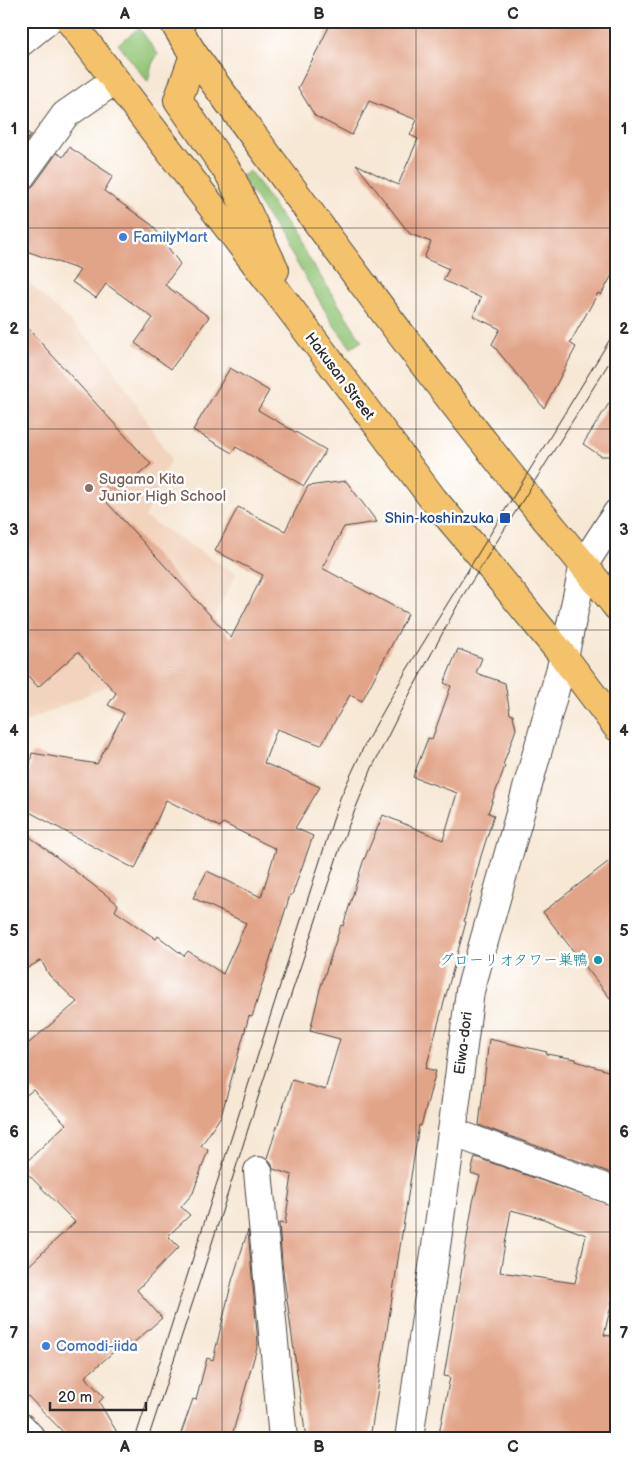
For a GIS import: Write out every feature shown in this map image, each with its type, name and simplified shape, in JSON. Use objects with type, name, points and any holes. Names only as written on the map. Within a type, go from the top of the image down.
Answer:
[{"type":"highway","name":"Hakusan Street","points":[[70,21],[433,499],[564,657],[617,727]]},
{"type":"highway","points":[[172,21],[194,55],[392,322],[486,445],[617,607]]},
{"type":"highway","points":[[194,55],[178,100],[230,175],[298,319]]},
{"type":"street","points":[[21,42],[47,21]]},
{"type":"street","points":[[21,176],[65,115],[114,80]]},
{"type":"street","points":[[584,564],[617,513]]},
{"type":"street","name":"Eiwa-dori","points":[[409,1439],[470,991],[564,657],[584,564]]},
{"type":"street","points":[[452,1132],[617,1192]]},
{"type":"street","points":[[258,1171],[282,1439]]},
{"type":"street","points":[[21,1427],[32,1439]]},
{"type":"shaded area","name":"Sugamo Kita Junior High School","points":[[21,275],[104,354],[171,459],[145,517],[236,574],[199,646],[21,724]]},
{"type":"green space","points":[[139,28],[158,54],[152,64],[148,82],[118,44]]},
{"type":"green space","points":[[250,171],[362,341],[351,348],[333,324],[292,255],[241,176]]},
{"type":"building","points":[[332,21],[597,21],[617,29],[617,266],[601,295],[598,293],[570,343],[576,347],[544,408],[492,344],[500,329],[473,316],[481,298],[443,280],[449,269],[424,258],[431,242],[410,234],[356,164],[398,185],[418,139],[410,135],[417,120],[369,101],[352,135],[315,116],[298,88]]},
{"type":"building","points":[[21,128],[31,135],[21,149]]},
{"type":"building","points":[[69,147],[113,176],[104,191],[152,225],[180,264],[165,285],[209,317],[171,369],[135,343],[153,318],[106,284],[96,298],[72,282],[80,270],[29,252],[21,247],[21,191],[28,190],[34,185],[57,153],[63,157]]},
{"type":"building","points":[[21,321],[151,464],[110,500],[101,496],[231,638],[263,575],[215,551],[238,507],[285,531],[308,486],[346,481],[377,522],[344,527],[322,568],[408,614],[362,701],[350,695],[321,745],[277,729],[264,763],[320,787],[295,828],[313,836],[292,895],[290,895],[252,1017],[249,1016],[221,1116],[201,1146],[208,1150],[193,1193],[181,1207],[190,1215],[168,1236],[179,1247],[137,1290],[162,1318],[131,1345],[127,1340],[85,1377],[104,1397],[99,1402],[121,1439],[70,1439],[21,1389],[21,1273],[75,1222],[21,1167],[66,1124],[33,1090],[21,1099],[21,1060],[27,1055],[22,1049],[77,1002],[49,975],[41,960],[21,972],[21,830],[118,904],[115,911],[156,939],[158,936],[184,956],[188,951],[223,974],[246,923],[193,898],[207,871],[261,897],[276,849],[223,823],[220,827],[166,800],[135,869],[22,808],[32,753],[97,764],[124,713],[108,705],[116,693],[78,652],[38,687],[21,668]]},
{"type":"building","points":[[230,368],[269,391],[258,410],[326,450],[304,486],[236,447],[232,453],[193,430]]},
{"type":"building","points":[[617,391],[617,456],[601,456],[583,444]]},
{"type":"building","points":[[458,649],[482,658],[476,673],[505,683],[510,714],[513,715],[516,729],[488,813],[494,815],[481,856],[464,921],[466,922],[426,1068],[436,1071],[421,1126],[419,1125],[370,1439],[306,1439],[282,1263],[279,1223],[285,1224],[292,1175],[273,1169],[271,1162],[267,1158],[292,1080],[325,1090],[340,1039],[310,1031],[320,989],[341,925],[343,926],[363,862],[383,815],[443,840],[457,793],[413,777],[428,738],[432,739],[451,686],[444,683]]},
{"type":"building","name":"グローリオタワー巣鴨","points":[[617,855],[617,1007],[543,912]]},
{"type":"building","points":[[489,1039],[547,1052],[546,1054],[576,1059],[576,1061],[617,1074],[617,1175],[479,1125]]},
{"type":"building","points":[[475,1157],[617,1207],[617,1280],[604,1335],[617,1337],[617,1439],[438,1439],[450,1377],[444,1376],[473,1202],[480,1176],[471,1173]],"holes":[[[511,1210],[541,1218],[586,1235],[575,1283],[500,1272]]]},
{"type":"building","points":[[248,1230],[258,1344],[231,1439],[179,1439],[193,1399],[196,1400],[207,1358],[213,1360],[232,1281]]},
{"type":"tram line","points":[[135,1439],[340,798],[365,744],[406,671],[617,328]]},
{"type":"tram line","points":[[148,1439],[342,842],[372,768],[462,597],[617,350]]},
{"type":"place","name":"FamilyMart","points":[[123,237]]},
{"type":"place","name":"Sugamo Kita Junior High School","points":[[89,488]]},
{"type":"place","name":"Shin-koshinzuka","points":[[505,518]]},
{"type":"place","name":"グローリオタワー巣鴨","points":[[598,960]]},
{"type":"place","name":"Comodi-iida","points":[[46,1346]]}]
